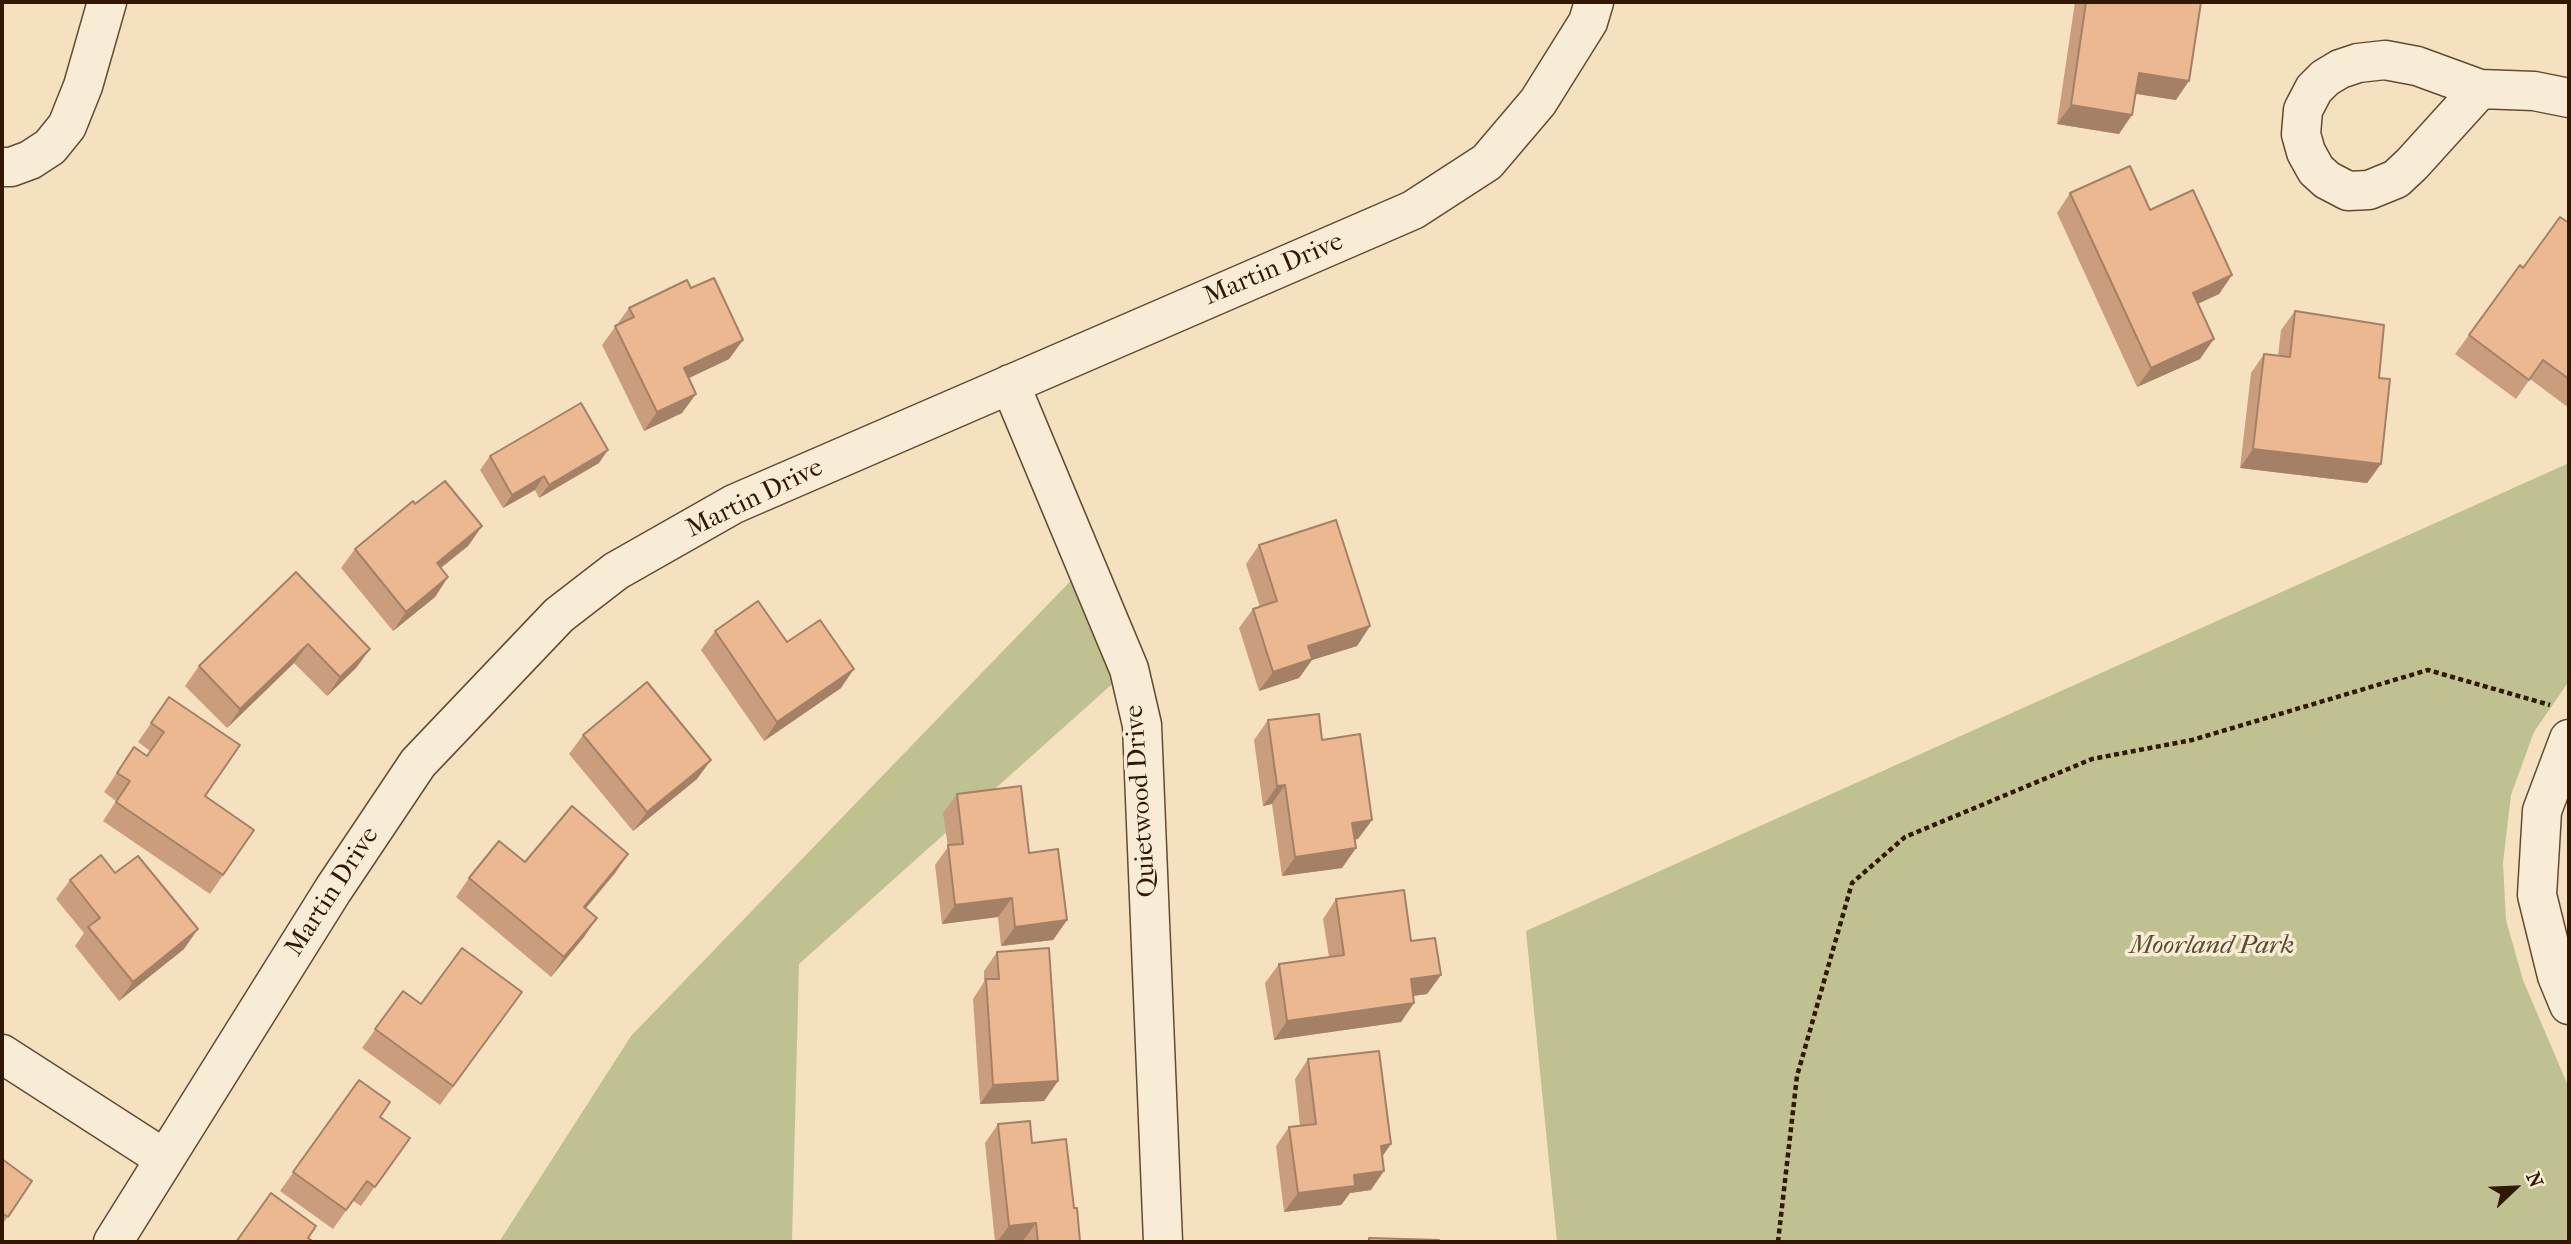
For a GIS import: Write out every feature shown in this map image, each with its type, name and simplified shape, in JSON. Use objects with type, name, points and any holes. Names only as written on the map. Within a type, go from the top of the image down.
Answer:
[{"type":"street","points":[[2,167],[11,167],[50,147],[66,126],[83,86],[107,2]]},
{"type":"street","name":"Martin Drive","points":[[113,1242],[333,890],[418,763],[559,615],[616,571],[734,504],[1413,210],[1487,163],[1538,102],[1588,22],[1594,2]]},
{"type":"street","points":[[2480,89],[2534,91],[2569,98]]},
{"type":"street","name":"Quietwood Drive","points":[[1010,384],[1129,669],[1142,725],[1163,1242]]},
{"type":"street","points":[[2563,723],[2542,811],[2537,895],[2557,976],[2569,1005]]},
{"type":"street","points":[[2,1054],[165,1159]]},
{"type":"path","points":[[1778,1242],[1797,1076],[1853,883],[1905,836],[2092,759],[2192,740],[2428,670],[2563,723]]},
{"type":"green space","name":"Moorland Park","points":[[2569,463],[2569,681],[2534,732],[2511,795],[2503,863],[2506,920],[2523,980],[2569,1088],[2569,1242],[1557,1242],[1526,931]]},
{"type":"green space","points":[[1086,565],[1129,669],[799,964],[792,1242],[499,1242],[631,1036]]},
{"type":"building","points":[[2086,2],[2201,2],[2189,81],[2139,73],[2132,115],[2071,105]]},
{"type":"building","points":[[2130,166],[2150,210],[2193,190],[2232,275],[2193,293],[2214,339],[2151,368],[2070,193]]},
{"type":"building","points":[[2560,217],[2569,223],[2569,379],[2543,360],[2529,380],[2469,335],[2520,265],[2523,268]]},
{"type":"building","points":[[714,278],[743,340],[684,368],[696,394],[657,412],[615,326],[634,317],[629,308],[687,280],[691,288]]},
{"type":"building","points":[[2295,311],[2384,325],[2379,378],[2390,379],[2381,464],[2253,449],[2264,354],[2290,357]]},
{"type":"building","points":[[581,403],[608,450],[549,485],[544,476],[512,495],[490,456]]},
{"type":"building","points":[[445,481],[482,526],[437,563],[448,577],[406,612],[355,549],[413,501],[415,504]]},
{"type":"building","points":[[1336,520],[1370,626],[1308,646],[1312,659],[1273,672],[1253,609],[1277,601],[1259,545]]},
{"type":"building","points":[[296,572],[370,649],[340,677],[308,644],[240,709],[199,666]]},
{"type":"building","points":[[758,601],[787,642],[820,620],[854,669],[777,722],[715,631]]},
{"type":"building","points":[[647,682],[711,760],[647,812],[583,735]]},
{"type":"building","points":[[169,697],[240,745],[205,796],[254,830],[223,875],[116,802],[130,781],[117,773],[134,747],[147,756],[164,732],[151,723]]},
{"type":"building","points":[[1319,714],[1322,740],[1360,734],[1372,820],[1352,823],[1356,848],[1295,857],[1285,785],[1277,786],[1268,720]]},
{"type":"building","points":[[1021,786],[1029,853],[1058,849],[1067,920],[1015,927],[1012,898],[955,905],[948,845],[963,844],[957,794]]},
{"type":"building","points":[[572,806],[628,854],[584,907],[597,918],[564,957],[469,878],[499,841],[525,862]]},
{"type":"building","points":[[101,855],[115,873],[138,856],[198,929],[133,982],[88,927],[100,918],[70,880]]},
{"type":"building","points":[[1404,890],[1411,941],[1435,938],[1441,975],[1411,979],[1414,1003],[1287,1021],[1279,964],[1344,955],[1336,899]]},
{"type":"building","points":[[462,948],[522,992],[453,1086],[375,1029],[403,991],[421,1004]]},
{"type":"building","points":[[1049,948],[1058,1081],[993,1085],[986,979],[999,979],[997,952]]},
{"type":"building","points":[[1379,1051],[1391,1144],[1381,1146],[1384,1171],[1354,1175],[1355,1186],[1298,1193],[1289,1127],[1316,1124],[1308,1059]]},
{"type":"building","points":[[359,1080],[390,1102],[380,1117],[410,1138],[375,1187],[367,1181],[346,1210],[293,1172]]},
{"type":"building","points":[[1030,1121],[1032,1143],[1066,1139],[1080,1241],[1038,1242],[1036,1223],[1009,1226],[998,1124]]},
{"type":"building","points":[[2,1159],[32,1181],[8,1217],[2,1213]]},
{"type":"building","points":[[271,1193],[316,1226],[308,1238],[314,1242],[236,1242]]},
{"type":"building","points":[[1369,1238],[1439,1240],[1439,1242],[1369,1242]]}]
